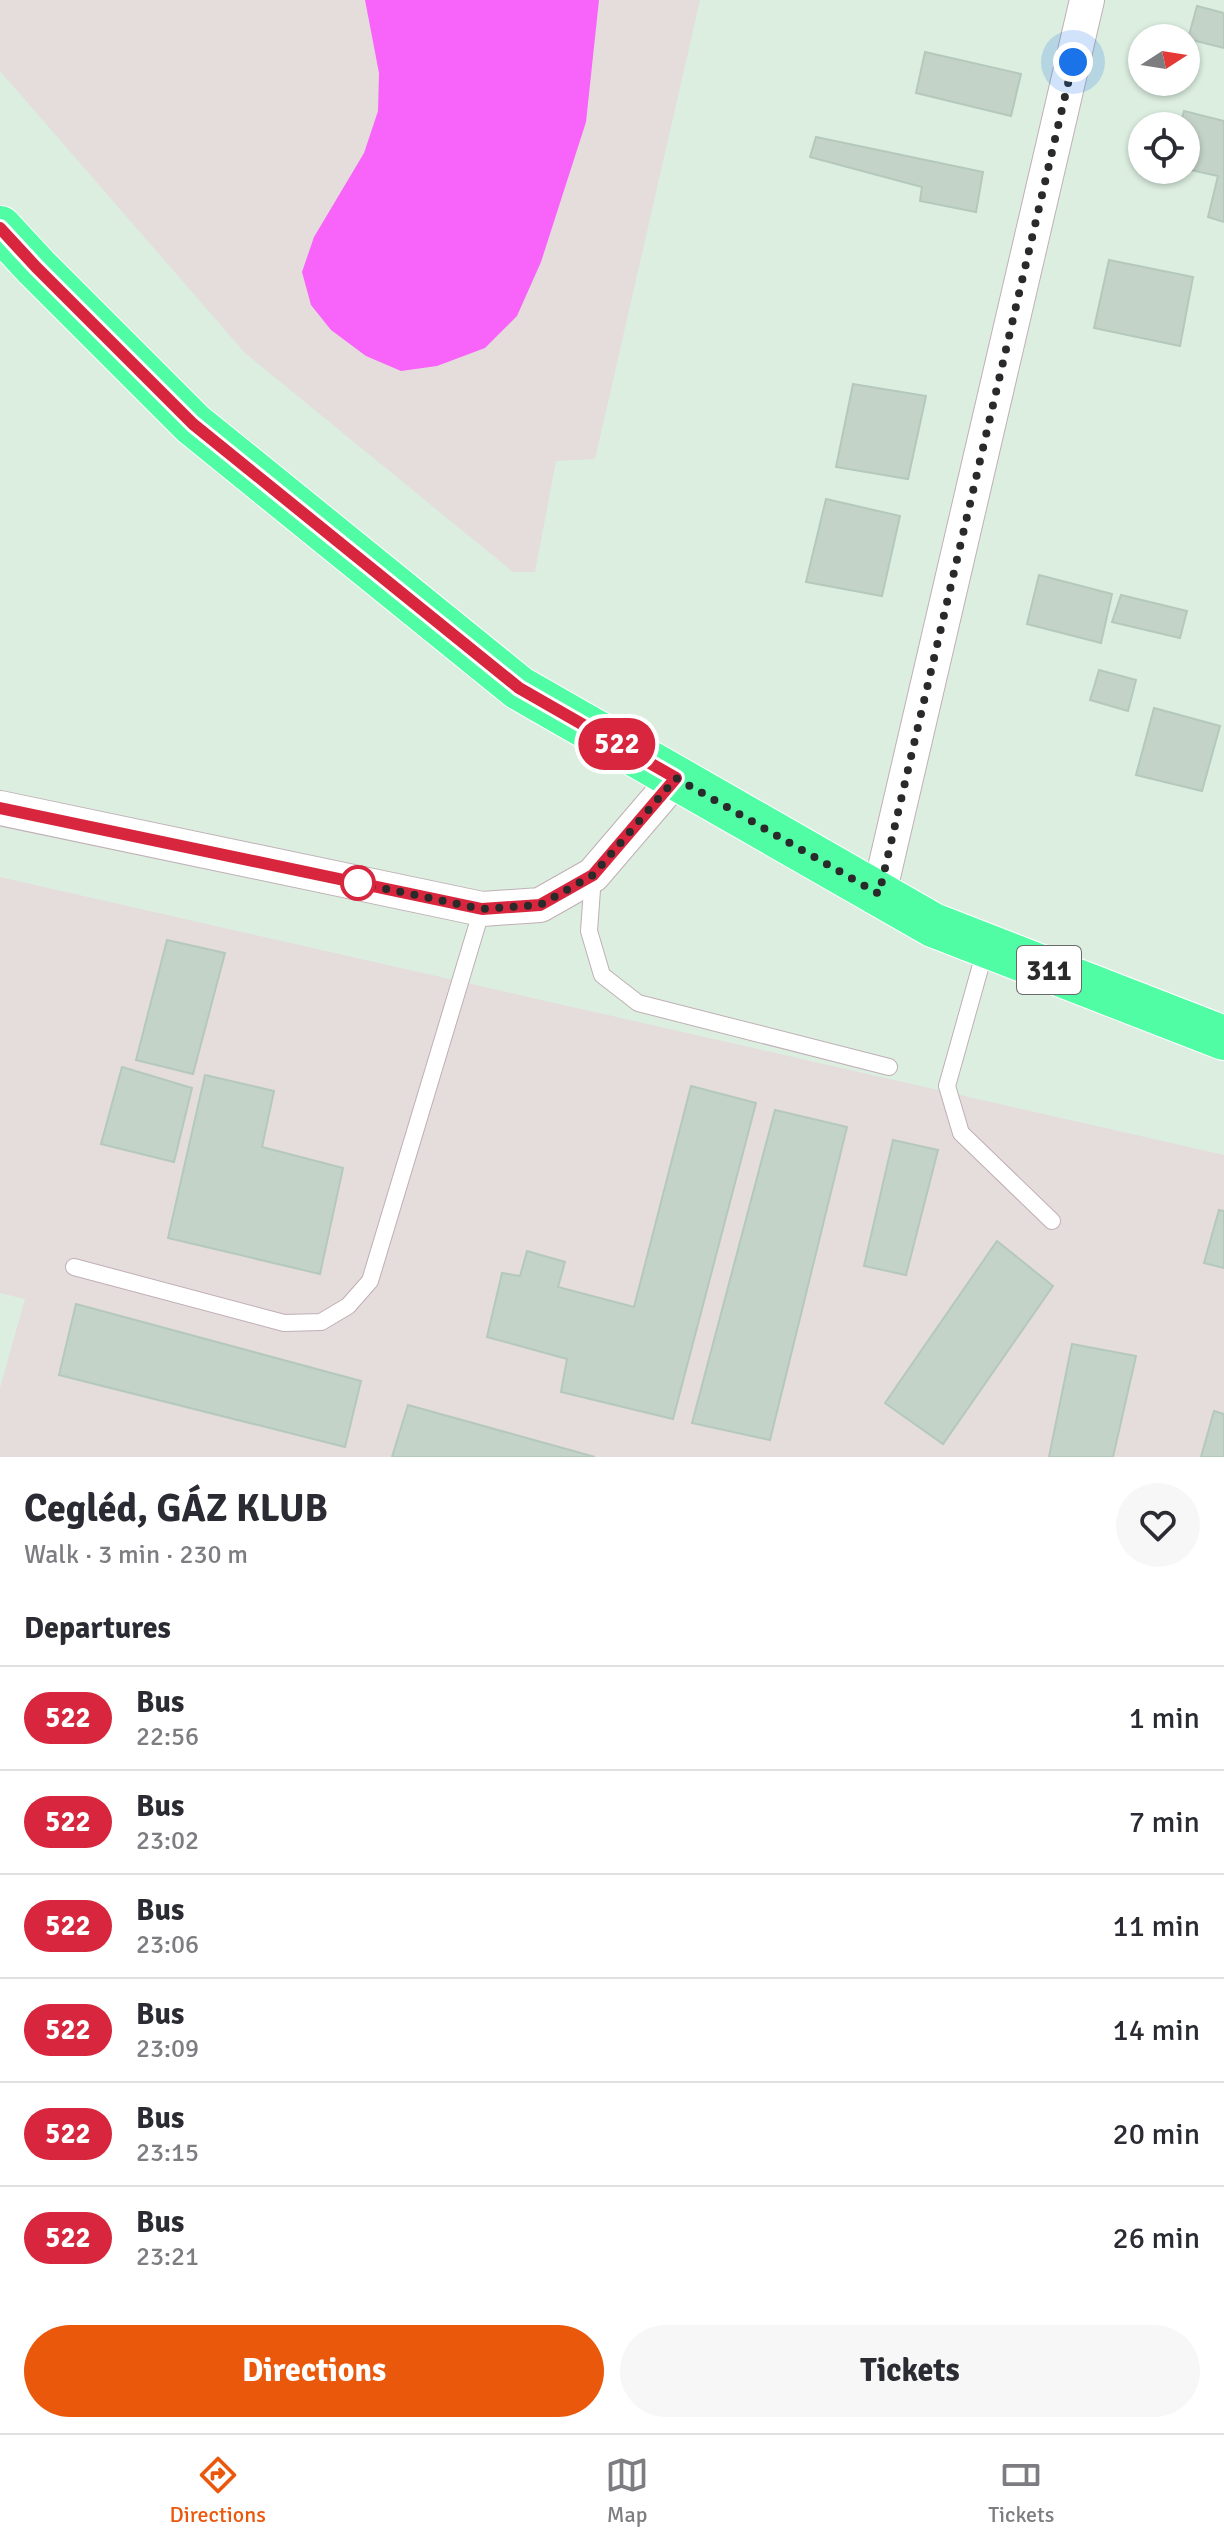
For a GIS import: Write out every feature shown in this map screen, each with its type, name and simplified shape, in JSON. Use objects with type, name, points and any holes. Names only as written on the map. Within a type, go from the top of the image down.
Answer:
[{"type":"main road","name":"311","points":[[0,228],[205,434],[519,688],[933,925],[1224,1038]]},
{"type":"street","points":[[879,894],[1087,0]]},
{"type":"street","points":[[0,808],[482,909],[540,905],[593,875],[676,778]]},
{"type":"lane","points":[[593,875],[589,931],[602,975],[638,1003],[889,1067]]},
{"type":"lane","points":[[74,1267],[284,1323],[321,1322],[348,1306],[370,1281],[482,909]]},
{"type":"lane","points":[[986,946],[947,1086],[961,1133],[1052,1221]]},
{"type":"shaded area","points":[[0,0],[700,0],[595,459],[556,461],[535,572],[513,572],[245,353],[0,71]]},
{"type":"shaded area","points":[[365,0],[599,0],[586,122],[541,262],[517,316],[485,348],[437,366],[401,371],[366,356],[331,330],[311,305],[302,272],[314,237],[364,153],[378,111],[379,73]]},
{"type":"shaded area","points":[[0,877],[1224,1155],[1224,1457],[0,1457],[0,1388],[25,1299],[0,1293]]},
{"type":"building","points":[[1197,6],[1224,13],[1224,48],[1200,42],[1200,24],[1192,24]]},
{"type":"building","points":[[925,52],[1021,74],[1011,116],[916,93]]},
{"type":"building","points":[[1200,115],[1224,121],[1224,222],[1208,217],[1218,176],[1200,172]]},
{"type":"building","points":[[816,137],[983,172],[976,212],[920,201],[922,187],[810,157]]},
{"type":"building","points":[[1109,260],[1193,277],[1180,346],[1094,328]]},
{"type":"building","points":[[853,384],[926,396],[908,479],[836,467]]},
{"type":"building","points":[[826,499],[900,516],[882,596],[806,582]]},
{"type":"building","points":[[1039,575],[1112,594],[1101,643],[1027,624]]},
{"type":"building","points":[[1121,595],[1187,611],[1180,638],[1112,622]]},
{"type":"building","points":[[1099,670],[1136,680],[1128,711],[1090,700]]},
{"type":"building","points":[[1154,708],[1220,726],[1202,791],[1136,775]]},
{"type":"building","points":[[167,940],[225,953],[193,1074],[136,1060]]},
{"type":"building","points":[[122,1067],[192,1088],[174,1162],[101,1144]]},
{"type":"building","points":[[205,1075],[274,1091],[262,1147],[343,1168],[320,1274],[168,1238]]},
{"type":"building","points":[[691,1086],[756,1103],[673,1419],[561,1392],[567,1359],[487,1337],[502,1273],[520,1276],[527,1251],[565,1262],[558,1287],[634,1307]]},
{"type":"building","points":[[775,1110],[847,1127],[770,1440],[692,1423]]},
{"type":"building","points":[[893,1140],[938,1150],[906,1275],[864,1266]]},
{"type":"building","points":[[1219,1210],[1224,1211],[1224,1268],[1204,1263]]},
{"type":"building","points":[[997,1241],[1053,1286],[943,1444],[885,1403]]},
{"type":"building","points":[[76,1304],[361,1381],[345,1447],[59,1375]]},
{"type":"building","points":[[1072,1344],[1136,1356],[1113,1457],[1049,1457]]},
{"type":"building","points":[[408,1405],[595,1457],[392,1457]]},
{"type":"building","points":[[1214,1411],[1224,1414],[1224,1457],[1201,1457]]},
{"type":"bus line","name":"522","points":[[0,228],[193,424],[519,688],[676,778],[593,875],[540,905],[482,909],[0,808]]},
{"type":"route","points":[[358,883],[482,909],[540,905],[593,875],[676,778],[879,894],[1073,62]]}]
